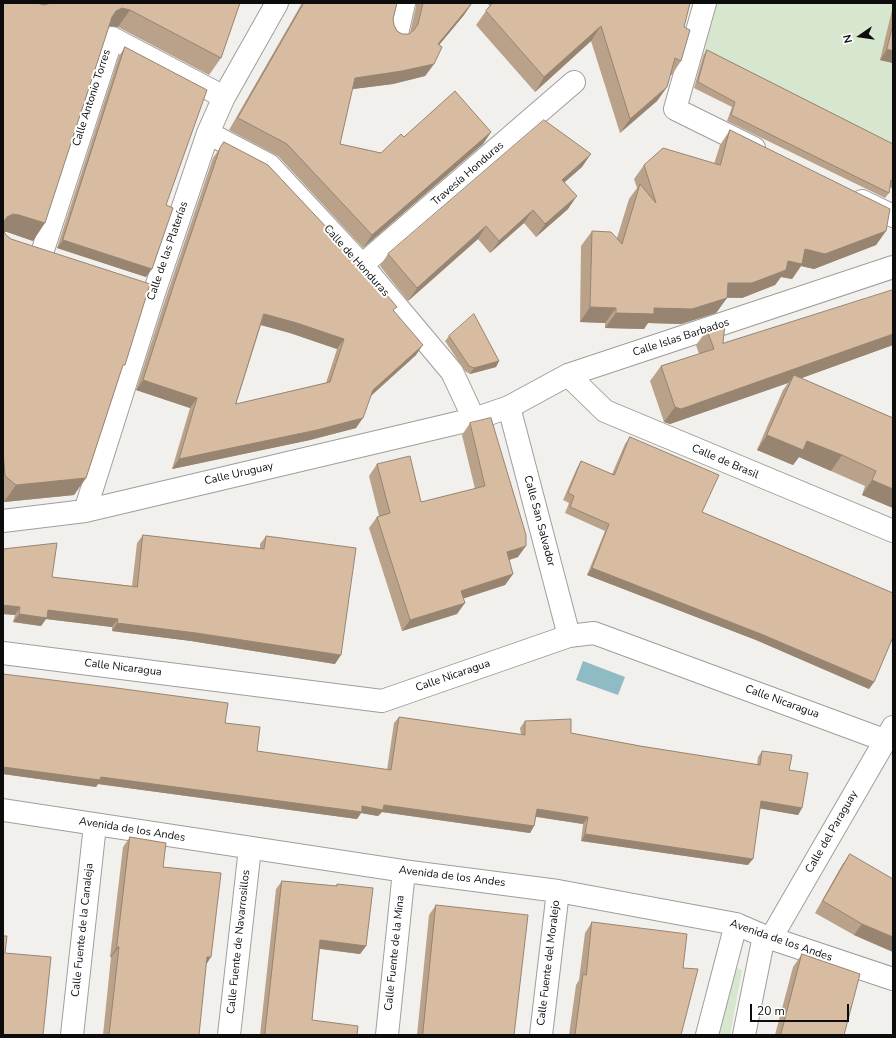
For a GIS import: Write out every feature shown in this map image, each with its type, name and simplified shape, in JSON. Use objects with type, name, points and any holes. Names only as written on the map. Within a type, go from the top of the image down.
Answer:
[{"type":"street","name":"Calle de las Platerías","points":[[85,511],[146,291],[208,134],[224,98],[277,3]]},
{"type":"street","points":[[397,34],[404,3]]},
{"type":"street","points":[[706,3],[676,110],[774,158]]},
{"type":"street","name":"Calle Antonio Torres","points":[[40,256],[112,38],[224,98]]},
{"type":"street","name":"Travesía Honduras","points":[[362,265],[574,82]]},
{"type":"street","name":"Calle de Honduras","points":[[208,134],[269,165],[362,265],[452,372],[474,419]]},
{"type":"street","points":[[844,192],[893,216]]},
{"type":"street","name":"Calle Islas Barbados","points":[[474,419],[509,407],[568,375],[893,267]]},
{"type":"street","name":"Calle de Brasil","points":[[568,375],[605,411],[893,532]]},
{"type":"street","name":"Calle San Salvador","points":[[509,407],[568,636]]},
{"type":"street","name":"Calle Uruguay","points":[[3,521],[85,511],[474,419]]},
{"type":"street","name":"Calle Nicaragua","points":[[3,653],[382,700],[568,636],[594,633],[889,734]]},
{"type":"street","name":"Calle del Paraguay","points":[[744,1035],[768,937],[889,734]]},
{"type":"street","name":"Avenida de los Andes","points":[[3,810],[404,871],[558,891],[736,924],[768,937],[893,979]]},
{"type":"street","name":"Calle Fuente de la Canaleja","points":[[72,1035],[95,825]]},
{"type":"street","name":"Calle Fuente de Navarrosillos","points":[[229,1035],[250,848]]},
{"type":"street","name":"Calle Fuente de la Mina","points":[[386,1035],[404,871]]},
{"type":"street","name":"Calle Fuente del Moralejo","points":[[541,1035],[558,891]]},
{"type":"street","points":[[707,1035],[736,924]]},
{"type":"green space","points":[[717,3],[893,3],[893,151],[701,55]]},
{"type":"green space","points":[[733,967],[742,970],[730,1035],[718,1035]]},
{"type":"water","points":[[583,661],[625,677],[618,695],[576,680]]},
{"type":"building","points":[[3,3],[37,3],[44,5],[51,3],[240,3],[221,58],[130,10],[122,8],[116,11],[112,17],[45,223],[13,214],[7,217],[3,223]]},
{"type":"building","points":[[304,3],[397,3],[393,19],[394,25],[397,31],[402,34],[409,34],[418,24],[423,3],[472,3],[438,44],[442,47],[434,64],[402,71],[355,78],[340,144],[381,153],[401,134],[404,137],[455,91],[491,132],[372,235],[287,144],[238,118]]},
{"type":"building","points":[[493,3],[690,3],[684,27],[690,30],[681,61],[675,58],[667,87],[630,119],[601,26],[544,77],[486,11]]},
{"type":"building","points":[[893,25],[893,51],[887,49]]},
{"type":"building","points":[[125,47],[207,90],[166,205],[173,208],[152,269],[63,240]]},
{"type":"building","points":[[707,50],[893,144],[893,181],[891,180],[889,193],[731,115],[735,102],[698,82]]},
{"type":"building","points":[[544,120],[591,154],[562,180],[577,196],[545,224],[533,210],[499,241],[486,226],[417,288],[388,254]]},
{"type":"building","points":[[730,130],[890,209],[886,231],[825,254],[805,249],[802,264],[788,261],[786,270],[752,283],[728,283],[727,298],[692,309],[654,308],[654,314],[616,313],[616,308],[590,307],[592,231],[611,232],[622,244],[640,184],[656,203],[644,165],[663,148],[720,165]]},
{"type":"building","points":[[224,142],[268,165],[360,263],[397,307],[393,310],[423,345],[373,390],[363,418],[317,430],[179,459],[197,398],[143,380],[220,148]],"holes":[[[264,314],[297,323],[344,339],[330,382],[236,404]]]},
{"type":"building","points":[[3,230],[11,239],[150,284],[125,365],[123,365],[86,478],[16,485],[5,476],[3,451]]},
{"type":"building","points":[[893,290],[893,334],[681,409],[675,407],[661,366],[714,349],[707,330],[725,324],[723,343]]},
{"type":"building","points":[[474,314],[499,361],[474,368],[469,366],[449,336]]},
{"type":"building","points":[[794,375],[893,418],[893,489],[872,480],[876,471],[842,455],[807,441],[803,450],[767,435]]},
{"type":"building","points":[[491,418],[526,535],[526,546],[507,552],[513,574],[461,591],[465,603],[410,620],[377,517],[390,513],[377,464],[410,456],[421,502],[485,486],[470,423]]},
{"type":"building","points":[[630,437],[719,475],[702,512],[893,593],[893,637],[874,682],[761,634],[592,568],[609,524],[570,507],[574,496],[568,493],[581,461],[614,475]]},
{"type":"building","points":[[143,535],[264,549],[266,536],[356,548],[341,655],[196,633],[117,623],[118,619],[48,610],[47,618],[19,614],[20,607],[3,605],[3,549],[57,543],[52,577],[137,587]]},
{"type":"building","points":[[3,674],[228,703],[225,723],[260,727],[257,751],[391,770],[399,717],[525,735],[525,721],[571,719],[571,733],[640,746],[760,765],[762,751],[792,755],[789,770],[808,773],[802,808],[761,801],[753,859],[585,834],[588,817],[537,809],[534,826],[384,805],[383,810],[362,806],[362,812],[101,777],[100,780],[3,767]]},
{"type":"building","points":[[130,837],[166,843],[163,867],[221,873],[211,957],[207,957],[199,1035],[109,1035],[119,947],[117,947]]},
{"type":"building","points":[[850,854],[893,879],[893,937],[862,924],[823,901]]},
{"type":"building","points":[[282,881],[337,886],[337,884],[373,888],[366,946],[320,940],[312,1020],[358,1026],[357,1035],[265,1035]]},
{"type":"building","points":[[436,905],[528,915],[514,1035],[423,1035]]},
{"type":"building","points":[[592,922],[687,934],[683,968],[698,969],[681,1035],[575,1035],[583,974],[586,975]]},
{"type":"building","points":[[3,936],[7,936],[5,953],[51,957],[43,1035],[3,1035]]},
{"type":"building","points":[[802,954],[860,974],[844,1035],[781,1035]]}]
